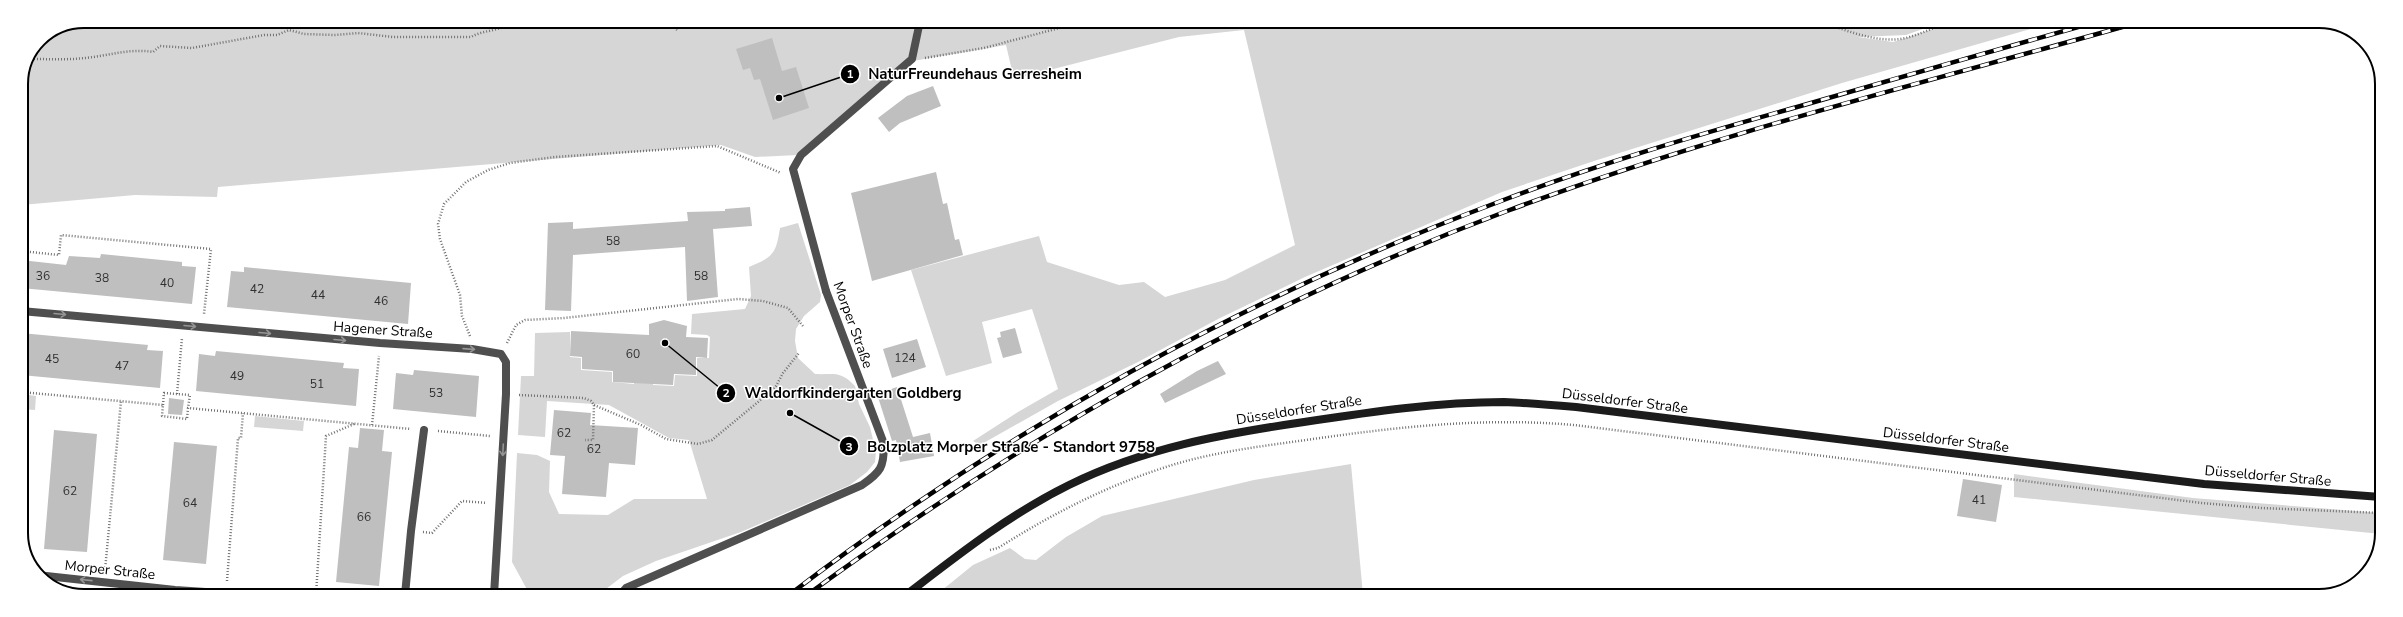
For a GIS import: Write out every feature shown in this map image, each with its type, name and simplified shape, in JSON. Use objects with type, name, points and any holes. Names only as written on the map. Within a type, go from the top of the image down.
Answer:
[{"type":"main road","name":"Düsseldorfer Straße","points":[[914,589],[978,540],[1029,507],[1095,473],[1141,455],[1218,435],[1356,414],[1443,404],[1505,402],[1576,407],[2204,484],[2375,498]]},
{"type":"street","points":[[912,59],[919,28]]},
{"type":"street","name":"Morper Straße","points":[[625,589],[862,485],[878,474],[884,459],[884,444],[853,374],[828,306],[826,291],[793,169],[801,155],[912,59]]},
{"type":"street","name":"Hagener Straße","points":[[28,312],[380,343],[472,349],[501,354]]},
{"type":"street","points":[[494,589],[506,394],[506,362],[501,354]]},
{"type":"street","points":[[406,589],[411,531],[424,430]]},
{"type":"street","name":"Morper Straße","points":[[49,576],[182,589]]},
{"type":"path","points":[[34,59],[85,58],[115,52],[153,52],[160,46],[192,48],[264,35],[277,35],[289,30],[304,34],[358,34],[394,37],[471,38],[481,31],[505,28]]},
{"type":"path","points":[[912,59],[936,58],[984,48],[1059,28]]},
{"type":"path","points":[[1840,28],[1892,40],[1906,38],[1934,28]]},
{"type":"path","points":[[472,349],[462,316],[460,295],[440,239],[438,224],[444,204],[466,182],[482,173],[510,163],[555,157],[717,146],[795,179]]},
{"type":"path","points":[[28,252],[59,255],[60,235],[211,249],[202,327]]},
{"type":"path","points":[[501,354],[516,325],[524,320],[564,318],[738,299],[763,301],[788,308],[803,326]]},
{"type":"path","points":[[177,394],[184,325]]},
{"type":"path","points":[[372,425],[380,343]]},
{"type":"path","points":[[506,394],[584,398],[591,401],[594,405],[641,425],[666,439],[698,444],[712,440],[775,388],[799,353]]},
{"type":"path","points":[[28,393],[163,405]]},
{"type":"path","points":[[164,393],[177,394],[190,396],[188,419],[162,416],[164,393]]},
{"type":"path","points":[[104,582],[121,401]]},
{"type":"path","points":[[586,440],[593,440],[594,405]]},
{"type":"path","points":[[188,408],[504,437]]},
{"type":"path","points":[[226,589],[238,438],[241,438],[243,413]]},
{"type":"path","points":[[982,552],[998,548],[1080,500],[1178,463],[1257,447],[1328,437],[1402,427],[1477,421],[1574,425],[2209,503],[2261,508],[2375,513]]},
{"type":"path","points":[[316,589],[326,436],[356,423]]},
{"type":"path","points":[[411,531],[432,533],[462,501],[485,503]]},
{"type":"shaded area","points":[[84,28],[914,28],[910,59],[798,155],[755,157],[721,145],[218,187],[217,197],[135,195],[28,204],[29,73],[37,53],[44,44],[63,32]]},
{"type":"shaded area","points":[[918,28],[1925,28],[1906,35],[1858,37],[1893,42],[1936,28],[2034,28],[1842,83],[1594,161],[1502,192],[1305,277],[1218,319],[1138,362],[1058,401],[980,445],[973,441],[1018,412],[1058,389],[1032,309],[982,322],[992,363],[946,376],[911,270],[1039,236],[1047,262],[1119,285],[1144,282],[1165,297],[1225,280],[1295,245],[1244,30],[1179,37],[1014,79],[1006,45],[913,61]]},
{"type":"shaded area","points":[[798,223],[821,295],[820,302],[804,316],[796,329],[795,341],[798,358],[815,374],[840,375],[855,386],[859,404],[870,427],[876,452],[875,462],[867,472],[850,485],[741,532],[656,561],[623,576],[606,589],[527,589],[512,562],[517,453],[537,455],[550,461],[549,492],[559,514],[608,515],[634,499],[707,499],[689,440],[669,438],[609,405],[547,401],[545,437],[518,435],[521,376],[534,376],[535,333],[570,332],[570,357],[581,358],[581,370],[612,372],[612,382],[634,384],[634,373],[653,374],[653,385],[674,386],[675,375],[697,376],[697,358],[709,358],[710,337],[707,335],[691,334],[692,314],[745,309],[751,296],[749,267],[772,254],[777,244],[780,228]]},
{"type":"shaded area","points":[[28,395],[36,396],[35,410],[28,410]]},
{"type":"shaded area","points":[[255,416],[304,421],[303,431],[254,427]]},
{"type":"shaded area","points":[[1351,464],[1362,589],[943,589],[973,565],[1010,548],[1025,559],[1036,560],[1066,537],[1102,516],[1254,480]]},
{"type":"shaded area","points":[[2014,474],[2193,498],[2375,513],[2375,533],[2014,497]]},
{"type":"building","points":[[772,38],[782,71],[796,67],[809,108],[773,120],[760,79],[754,80],[750,68],[743,70],[736,49]]},
{"type":"building","points":[[933,86],[941,106],[900,123],[889,132],[878,118],[907,96]]},
{"type":"building","points":[[936,172],[943,204],[947,203],[955,240],[959,239],[963,255],[872,281],[851,193]]},
{"type":"building","points":[[750,207],[752,226],[713,229],[718,297],[687,301],[685,247],[573,255],[571,311],[545,310],[548,223],[573,222],[573,229],[688,221],[687,212],[725,211],[725,209]]},
{"type":"building","points":[[101,254],[182,262],[182,266],[196,267],[192,304],[28,289],[28,261],[66,265],[69,256],[100,258]]},
{"type":"building","points":[[244,267],[411,283],[408,324],[227,307],[231,271],[244,272]]},
{"type":"building","points":[[664,320],[687,326],[686,337],[708,338],[707,358],[696,357],[696,375],[674,374],[673,385],[613,382],[613,371],[582,369],[582,357],[570,356],[571,331],[649,335],[649,324]]},
{"type":"building","points":[[1015,328],[1022,353],[1003,358],[997,338],[1001,337],[1000,332]]},
{"type":"building","points":[[28,334],[148,345],[147,350],[163,351],[160,388],[28,376]]},
{"type":"building","points":[[917,339],[926,367],[892,378],[883,349]]},
{"type":"building","points":[[216,351],[344,363],[343,368],[359,369],[356,406],[196,391],[199,354],[215,356]]},
{"type":"building","points":[[1218,361],[1226,374],[1165,403],[1160,394],[1197,371]]},
{"type":"building","points":[[414,370],[479,376],[476,417],[393,409],[396,373],[413,375]]},
{"type":"building","points":[[897,387],[913,437],[930,433],[934,456],[900,462],[896,440],[892,441],[877,394]]},
{"type":"building","points":[[169,398],[184,400],[182,415],[168,414]]},
{"type":"building","points":[[554,410],[591,413],[590,425],[638,428],[635,465],[609,463],[606,497],[562,494],[565,456],[550,455]]},
{"type":"building","points":[[360,428],[384,430],[382,451],[392,452],[379,586],[336,582],[349,447],[358,448]]},
{"type":"building","points":[[54,430],[97,434],[87,552],[44,549]]},
{"type":"building","points":[[174,442],[217,446],[206,564],[163,560]]},
{"type":"building","points":[[1963,479],[2002,485],[1996,522],[1957,516]]},
{"type":"railway","points":[[797,589],[871,535],[956,477],[1042,423],[1131,372],[1221,324],[1313,279],[1406,238],[1537,187],[1685,139],[2075,28]]},
{"type":"railway","points":[[815,589],[889,537],[972,482],[1057,429],[1144,379],[1232,332],[1322,288],[1414,248],[1507,211],[1663,157],[1821,110],[2118,28]]},
{"type":"place","name":"NaturFreundehaus Gerresheim","points":[[779,98]]},
{"type":"place","name":"Waldorfkindergarten Goldberg","points":[[665,343]]},
{"type":"place","name":"Bolzplatz Morper Straße - Standort 9758","points":[[790,413]]}]
